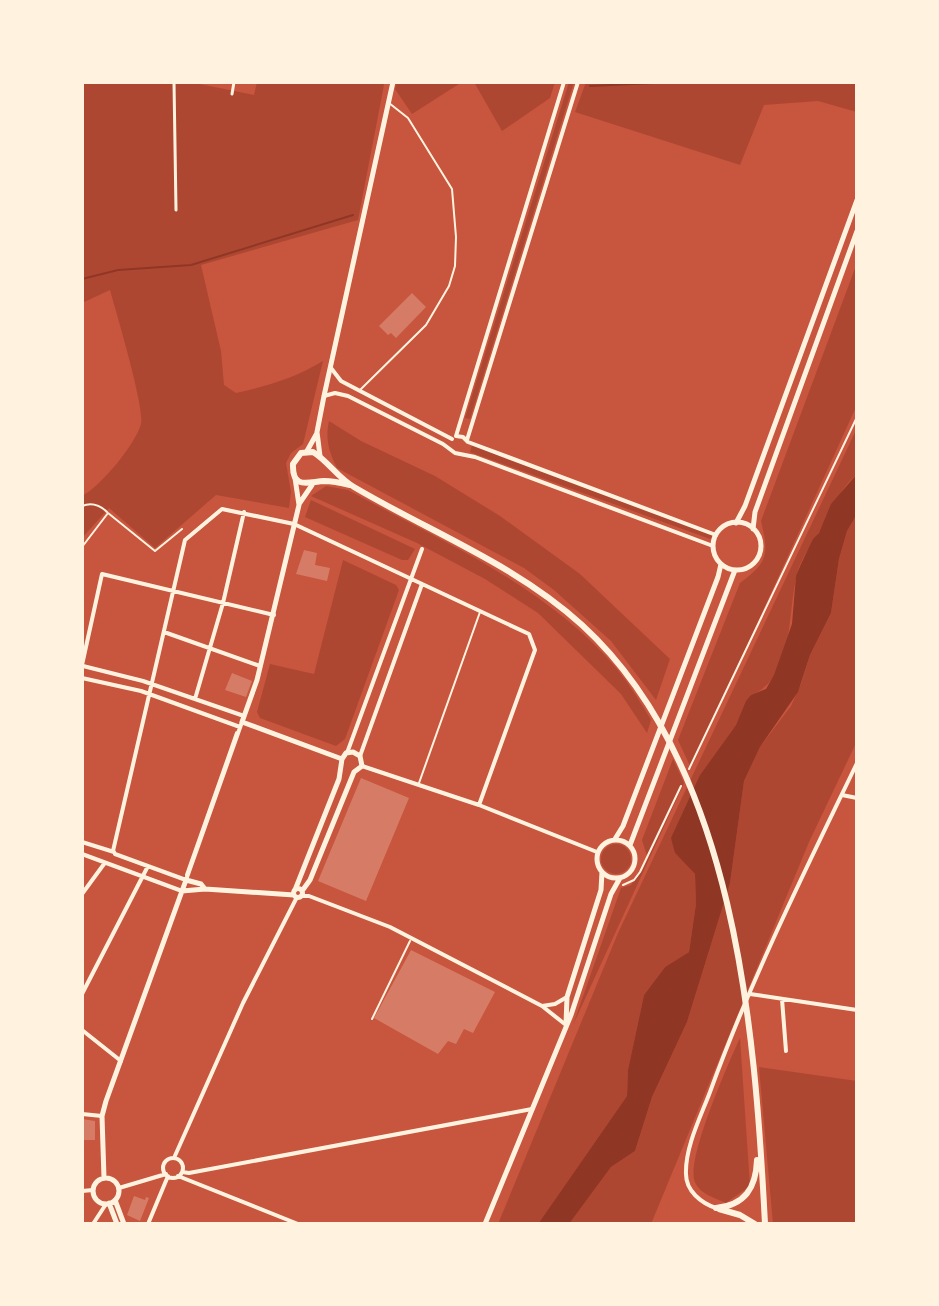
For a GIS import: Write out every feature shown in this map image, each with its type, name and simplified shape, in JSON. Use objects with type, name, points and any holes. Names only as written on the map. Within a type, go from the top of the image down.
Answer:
[{"type":"main road","points":[[350,485],[301,483],[292,471],[295,458],[307,451],[350,485],[503,567],[542,593],[598,641],[640,690],[675,749],[708,835],[726,900],[746,1023],[767,1224]]},
{"type":"main road","points":[[315,483],[324,475],[322,460]]},
{"type":"main road","points":[[716,1208],[737,1203],[749,1192],[755,1177],[759,1139]]},
{"type":"main road","points":[[716,1208],[755,1224]]},
{"type":"street","points":[[174,82],[176,210]]},
{"type":"street","points":[[232,94],[234,82]]},
{"type":"street","points":[[307,451],[317,432],[391,90],[390,82]]},
{"type":"street","points":[[451,450],[564,82]]},
{"type":"street","points":[[462,453],[467,449],[578,82]]},
{"type":"street","points":[[736,523],[745,506],[857,200]]},
{"type":"street","points":[[753,529],[736,523],[725,526],[716,535],[713,546],[721,564],[735,570],[752,565],[759,555],[760,542],[753,529],[755,512],[857,231]]},
{"type":"street","points":[[330,365],[338,379],[454,438],[716,535]]},
{"type":"street","points":[[324,396],[335,393],[348,396],[451,450],[713,546]]},
{"type":"street","points":[[317,432],[322,460]]},
{"type":"street","points":[[295,477],[299,505]]},
{"type":"street","points":[[104,1178],[102,1116],[261,666],[299,505],[315,483]]},
{"type":"street","points":[[111,864],[115,859],[112,851],[185,540],[222,509],[294,524],[529,634],[535,650],[479,805]]},
{"type":"street","points":[[195,699],[223,603],[244,512]]},
{"type":"street","points":[[148,1224],[167,1175],[165,1163],[174,1158],[243,1003],[298,894],[339,779],[343,759],[422,549]]},
{"type":"street","points":[[620,878],[602,872],[596,863],[597,852],[604,843],[615,839],[623,826],[721,564]]},
{"type":"street","points":[[485,1224],[566,1025],[611,894],[620,878],[630,872],[635,861],[630,845],[735,570]]},
{"type":"street","points":[[242,722],[195,699],[82,665],[102,574],[274,615]]},
{"type":"street","points":[[362,766],[360,756],[422,584]]},
{"type":"street","points":[[164,632],[261,666]]},
{"type":"street","points":[[82,678],[242,722],[343,759]]},
{"type":"street","points":[[343,759],[353,752],[360,756]]},
{"type":"street","points":[[343,759],[346,770],[354,772]]},
{"type":"street","points":[[716,1208],[701,1201],[692,1192],[686,1168],[716,1076],[750,994],[857,763]]},
{"type":"street","points":[[362,766],[479,805],[597,852]]},
{"type":"street","points":[[298,894],[310,880],[354,772],[362,766]]},
{"type":"street","points":[[842,795],[857,798]]},
{"type":"street","points":[[615,839],[630,845]]},
{"type":"street","points":[[82,842],[201,884],[205,889]]},
{"type":"street","points":[[82,894],[102,862],[101,853],[112,851]]},
{"type":"street","points":[[82,854],[182,891],[205,889],[309,896],[412,938],[542,1006],[566,1025]]},
{"type":"street","points":[[82,994],[148,866]]},
{"type":"street","points":[[566,1025],[567,997],[601,890],[602,872]]},
{"type":"street","points":[[750,994],[857,1010]]},
{"type":"street","points":[[542,1006],[555,1004],[567,997]]},
{"type":"street","points":[[782,999],[786,1051]]},
{"type":"street","points":[[82,1030],[121,1061]]},
{"type":"street","points":[[93,1224],[119,1188],[167,1175],[532,1109]]},
{"type":"street","points":[[82,1114],[102,1116]]},
{"type":"street","points":[[174,1158],[181,1162],[180,1174]]},
{"type":"street","points":[[180,1174],[298,1224]]},
{"type":"street","points":[[110,1202],[98,1201],[93,1190],[96,1183],[104,1178],[112,1179],[119,1188]]},
{"type":"street","points":[[82,1191],[93,1190]]},
{"type":"street","points":[[110,1202],[117,1224]]},
{"type":"street","points":[[110,1202],[124,1224]]},
{"type":"lane","points":[[360,390],[426,325],[449,286],[455,266],[452,189],[408,118],[388,103]]},
{"type":"lane","points":[[418,785],[480,611]]},
{"type":"lane","points":[[372,1019],[412,938]]},
{"type":"path","points":[[689,769],[857,417]]},
{"type":"path","points":[[82,506],[89,503],[101,506],[155,551],[182,529]]},
{"type":"path","points":[[82,547],[108,513]]},
{"type":"path","points":[[643,865],[682,783]]},
{"type":"shaded area","points":[[82,82],[190,82],[254,95],[257,82],[383,82],[358,220],[201,265],[221,351],[224,385],[236,393],[291,377],[323,361],[303,444],[291,453],[286,463],[291,492],[289,508],[216,495],[155,548],[109,508],[82,538],[82,496],[125,453],[138,433],[141,415],[135,380],[110,290],[82,303]]},
{"type":"shaded area","points":[[397,82],[462,82],[412,114],[395,89]]},
{"type":"shaded area","points":[[474,82],[555,82],[550,98],[502,131]]},
{"type":"shaded area","points":[[569,82],[574,82],[470,419],[465,418]]},
{"type":"shaded area","points":[[586,82],[857,82],[857,112],[818,101],[764,105],[740,165],[575,112]]},
{"type":"shaded area","points":[[857,263],[857,405],[691,768],[678,740],[740,583],[764,557],[761,521]]},
{"type":"shaded area","points":[[329,421],[361,441],[435,476],[500,516],[580,574],[670,659],[656,700],[611,641],[554,590],[524,568],[337,468],[328,445]]},
{"type":"shaded area","points":[[857,428],[857,474],[840,494],[799,568],[782,659],[765,686],[751,695],[736,725],[700,775],[675,853],[695,874],[696,904],[689,952],[665,967],[644,995],[628,1070],[627,1096],[538,1224],[498,1224],[618,933]]},
{"type":"shaded area","points":[[472,445],[713,535],[710,539],[470,452]]},
{"type":"shaded area","points":[[857,474],[857,514],[847,531],[839,559],[831,613],[810,655],[798,692],[760,747],[744,781],[730,883],[687,1022],[652,1097],[635,1151],[611,1167],[569,1224],[538,1224],[627,1096],[628,1070],[644,995],[665,967],[689,952],[696,904],[695,874],[675,853],[671,838],[700,775],[736,725],[746,701],[751,695],[766,689],[774,675],[792,624],[796,576],[831,504]]},
{"type":"shaded area","points":[[326,486],[348,490],[456,547],[526,589],[559,613],[622,675],[651,720],[647,733],[621,694],[538,613],[485,579],[417,543],[311,496]]},
{"type":"shaded area","points":[[311,500],[415,549],[408,560],[402,560],[305,517]]},
{"type":"shaded area","points":[[857,514],[857,741],[809,842],[651,1224],[569,1224],[611,1167],[635,1151],[652,1097],[687,1022],[730,883],[744,781],[760,747],[791,706],[801,684],[810,655],[831,613],[839,559],[847,531]]},
{"type":"shaded area","points":[[343,560],[396,585],[399,590],[345,739],[336,746],[260,718],[257,712],[270,664],[314,674]]},
{"type":"shaded area","points":[[673,759],[684,783],[573,1025],[621,888],[631,885],[643,868],[647,856],[642,840]]},
{"type":"shaded area","points":[[616,844],[627,848],[631,859],[627,870],[616,874],[605,870],[601,859],[605,848]]},
{"type":"shaded area","points":[[740,1038],[750,1186],[726,1203],[700,1190],[694,1171],[702,1134]]},
{"type":"shaded area","points":[[759,1067],[857,1081],[857,1224],[773,1224]]},
{"type":"building","points":[[412,293],[426,307],[396,338],[391,333],[388,335],[379,326]]},
{"type":"building","points":[[304,550],[317,553],[315,565],[330,568],[327,581],[296,574]]},
{"type":"building","points":[[232,673],[252,681],[246,697],[225,690]]},
{"type":"building","points":[[361,778],[409,798],[366,901],[318,881]]},
{"type":"building","points":[[411,950],[495,992],[473,1033],[464,1029],[456,1044],[448,1041],[438,1054],[374,1018]]},
{"type":"building","points":[[82,1119],[95,1121],[95,1140],[82,1140]]},
{"type":"building","points":[[134,1196],[145,1200],[149,1198],[140,1221],[127,1215]]},
{"type":"waterway","points":[[590,86],[676,82]]},
{"type":"waterway","points":[[82,279],[118,270],[191,265],[353,215]]}]
